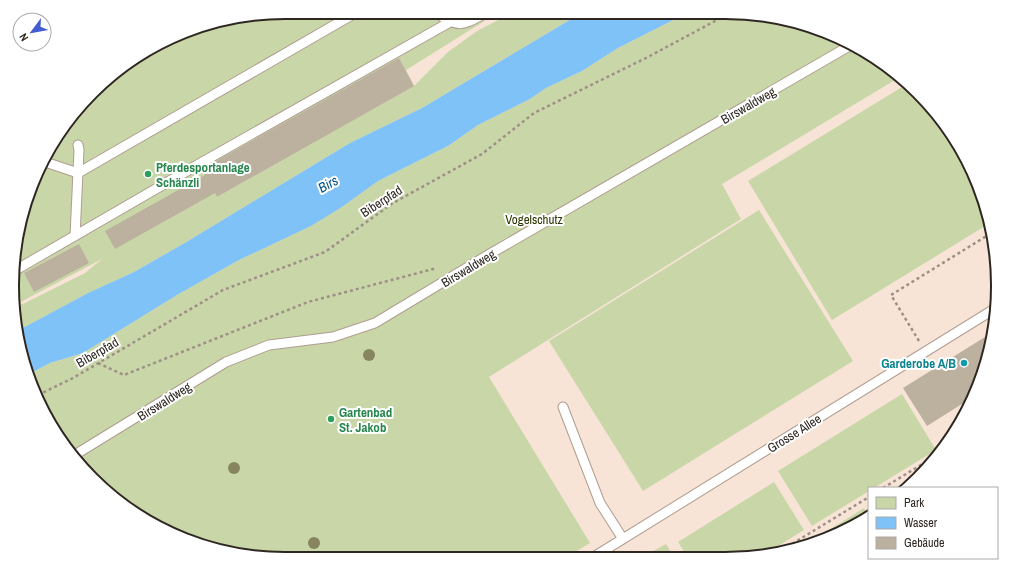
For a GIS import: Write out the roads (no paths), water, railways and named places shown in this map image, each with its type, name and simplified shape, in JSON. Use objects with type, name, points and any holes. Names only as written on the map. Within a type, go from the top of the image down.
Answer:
[{"type":"lane","points":[[49,163],[78,173],[345,19]]},
{"type":"lane","points":[[446,19],[450,22],[466,24],[475,19]]},
{"type":"lane","points":[[20,268],[450,22]]},
{"type":"lane","name":"Birswaldweg","points":[[78,453],[226,362],[269,345],[334,337],[375,323],[488,255],[845,48]]},
{"type":"lane","points":[[75,236],[78,145]]},
{"type":"lane","name":"Grosse Allee","points":[[602,552],[989,312]]},
{"type":"lane","points":[[563,406],[600,503],[623,539]]},
{"type":"water","name":"Birs","points":[[571,19],[675,19],[618,48],[582,71],[546,88],[530,99],[478,125],[448,146],[378,181],[342,207],[311,226],[239,260],[177,295],[83,353],[50,363],[33,372],[22,328],[88,293],[134,272],[350,143],[422,108]]},
{"type":"place","name":"Pferdesportanlage Schänzli","points":[[148,174]]},
{"type":"place","name":"Garderobe A/B","points":[[964,363]]},
{"type":"place","name":"Gartenbad St. Jakob","points":[[331,419]]},
{"type":"park label","name":"Vogelschutz","points":[[534,219]]}]
